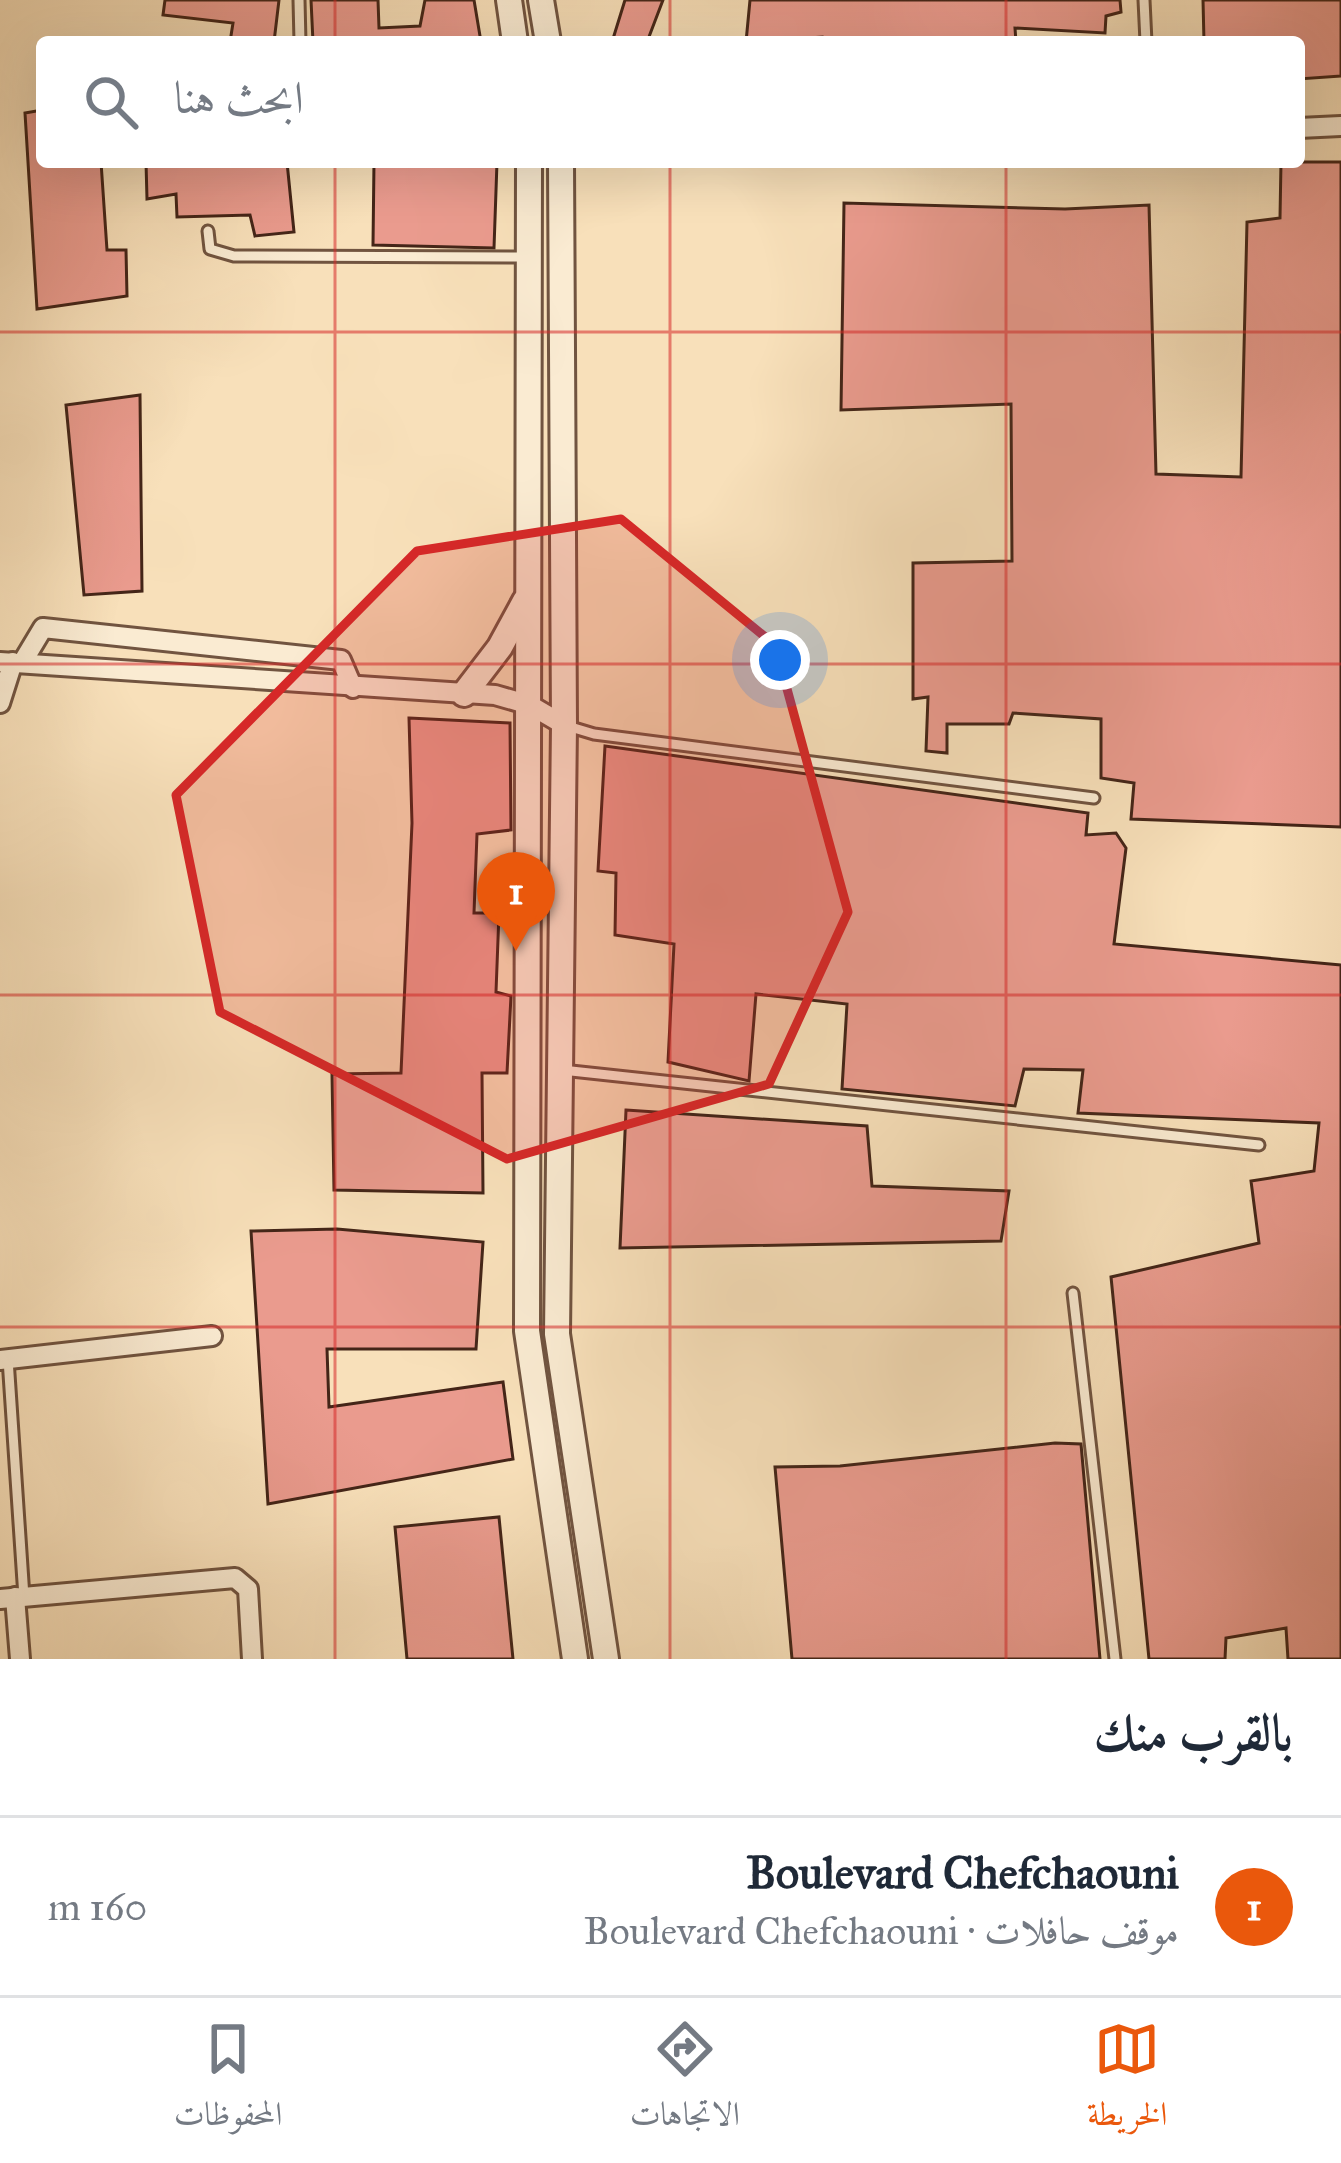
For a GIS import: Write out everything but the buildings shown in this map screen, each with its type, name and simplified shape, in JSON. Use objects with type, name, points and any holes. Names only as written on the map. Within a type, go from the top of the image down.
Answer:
[{"type":"street","points":[[509,0],[514,36]]},
{"type":"street","points":[[541,0],[547,36]]},
{"type":"street","points":[[1305,128],[1341,126]]},
{"type":"street","points":[[529,168],[527,1331],[575,1659]]},
{"type":"street","points":[[561,168],[564,725],[556,1334],[606,1659]]},
{"type":"street","points":[[529,407],[562,406]]},
{"type":"street","points":[[464,694],[500,646],[528,594]]},
{"type":"street","points":[[0,703],[12,663],[43,628],[341,660],[353,688]]},
{"type":"street","points":[[12,663],[464,694],[530,705],[564,725]]},
{"type":"street","points":[[4,1359],[212,1336]]},
{"type":"street","points":[[20,1659],[13,1598],[235,1578],[248,1589],[252,1659]]},
{"type":"lane","points":[[299,0],[300,36]]},
{"type":"lane","points":[[1144,0],[1146,36]]},
{"type":"lane","points":[[208,231],[210,249],[241,256],[530,257]]},
{"type":"lane","points":[[564,725],[594,734],[1094,798]]},
{"type":"lane","points":[[557,1070],[1259,1145]]},
{"type":"lane","points":[[1073,1293],[1115,1659]]},
{"type":"lane","points":[[4,1359],[13,1598]]},
{"type":"highlighted area","points":[[621,519],[775,645],[848,912],[769,1084],[507,1159],[220,1012],[176,795],[417,551]]},
{"type":"place","name":"Boulevard Chefchaouni","points":[[516,951]]}]
